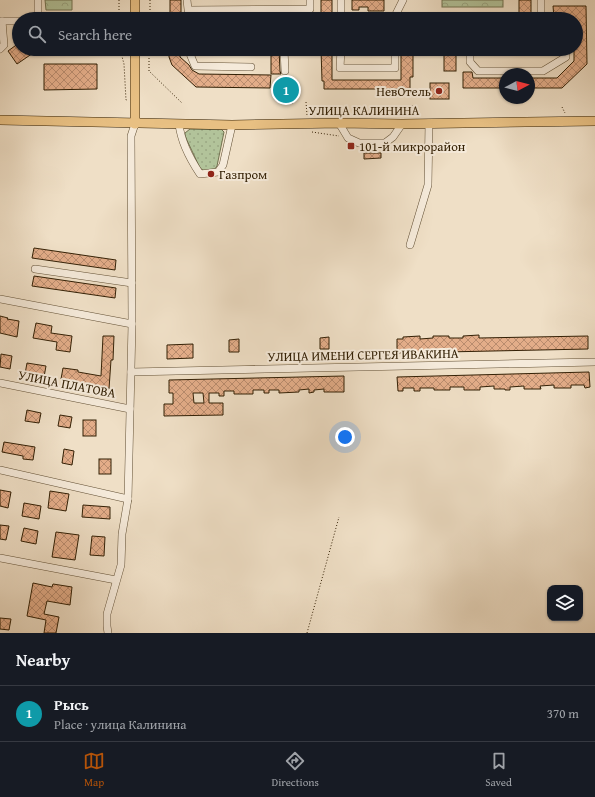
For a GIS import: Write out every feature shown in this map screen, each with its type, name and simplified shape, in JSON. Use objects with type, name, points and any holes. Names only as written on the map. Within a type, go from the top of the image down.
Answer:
[{"type":"main road","points":[[135,0],[135,12]]},
{"type":"main road","points":[[135,56],[135,124]]},
{"type":"main road","name":"УЛИЦА КАЛИНИНА","points":[[0,120],[232,125],[595,121]]},
{"type":"street","points":[[38,0],[38,12]]},
{"type":"street","points":[[187,0],[189,10],[310,9],[310,0]]},
{"type":"street","points":[[341,0],[341,12]]},
{"type":"street","points":[[398,12],[404,0]]},
{"type":"street","points":[[541,0],[541,12]]},
{"type":"street","points":[[0,49],[4,45],[1,21],[12,21]]},
{"type":"street","points":[[191,56],[195,66],[251,67]]},
{"type":"street","points":[[284,56],[285,71]]},
{"type":"street","points":[[341,56],[340,68],[395,68],[395,56]]},
{"type":"street","points":[[470,56],[470,62],[478,71],[543,72],[566,56]]},
{"type":"street","points":[[339,123],[348,138],[358,143],[385,143],[393,137],[402,124]]},
{"type":"street","points":[[410,245],[428,185],[429,123]]},
{"type":"street","points":[[108,633],[107,614],[121,565],[122,534],[128,499],[132,324],[131,136],[135,124]]},
{"type":"street","points":[[179,124],[180,136],[194,166],[200,174],[218,172],[223,165],[232,125]]},
{"type":"street","points":[[35,269],[132,283]]},
{"type":"street","points":[[0,299],[132,324]]},
{"type":"street","name":"УЛИЦА ИМЕНИ СЕРГЕЯ ИВАКИНА","points":[[131,372],[595,362]]},
{"type":"street","name":"УЛИЦА ПЛАТОВА","points":[[0,383],[130,409]]},
{"type":"street","points":[[0,470],[128,499]]},
{"type":"street","points":[[0,558],[116,580]]},
{"type":"path","points":[[119,0],[119,12]]},
{"type":"path","points":[[150,0],[150,12]]},
{"type":"path","points":[[122,56],[124,64],[126,100],[135,100]]},
{"type":"path","points":[[150,56],[149,71],[182,103]]},
{"type":"path","points":[[307,633],[339,517]]},
{"type":"green space","points":[[45,0],[72,0],[72,10],[46,10]]},
{"type":"green space","points":[[442,0],[503,0],[503,7],[442,7]]},
{"type":"green space","points":[[190,129],[221,129],[224,132],[217,166],[214,170],[204,171],[200,168],[185,136],[185,133]]},
{"type":"building","points":[[170,0],[181,0],[181,12],[170,12]]},
{"type":"building","points":[[321,0],[332,0],[332,12],[321,12]]},
{"type":"building","points":[[352,0],[384,0],[384,11],[368,11],[368,7],[359,7],[359,10],[352,10]]},
{"type":"building","points":[[519,0],[531,0],[531,12],[519,12]]},
{"type":"building","points":[[553,6],[586,6],[587,64],[562,88],[535,88],[535,78],[557,78],[574,61],[574,56],[583,56],[583,12],[554,12]]},
{"type":"building","points":[[12,48],[12,56],[29,56],[17,64],[8,51]]},
{"type":"building","points":[[180,56],[192,70],[199,74],[271,75],[270,88],[196,87],[172,65],[169,57]]},
{"type":"building","points":[[271,56],[279,56],[281,74],[271,74]]},
{"type":"building","points":[[321,56],[332,56],[332,80],[401,80],[401,56],[413,56],[413,77],[410,77],[410,89],[324,89],[324,81],[322,81]]},
{"type":"building","points":[[444,56],[456,56],[456,71],[444,71]]},
{"type":"building","points":[[44,64],[97,64],[97,89],[44,90]]},
{"type":"building","points":[[463,72],[472,72],[473,78],[499,78],[499,88],[463,88]]},
{"type":"building","points":[[288,80],[293,80],[293,103],[288,103],[288,96],[279,95],[280,84],[288,84]]},
{"type":"building","name":"НевОтель","points":[[430,83],[449,83],[449,99],[430,99]]},
{"type":"building","points":[[364,153],[381,153],[381,158],[364,159]]},
{"type":"building","points":[[34,248],[116,260],[115,270],[32,258]]},
{"type":"building","points":[[34,276],[116,288],[115,298],[32,286]]},
{"type":"building","points":[[0,316],[19,321],[17,337],[0,333]]},
{"type":"building","points":[[36,323],[52,326],[51,333],[72,336],[70,352],[56,350],[57,342],[33,338]]},
{"type":"building","points":[[479,335],[479,338],[588,336],[588,349],[397,353],[397,339],[403,339],[403,337],[420,336],[420,339],[433,338],[433,336],[449,336],[449,338],[463,338],[463,336]]},
{"type":"building","points":[[103,336],[114,336],[113,360],[111,360],[109,389],[83,385],[83,383],[61,379],[63,368],[101,376]]},
{"type":"building","points":[[329,337],[329,349],[320,349],[320,338]]},
{"type":"building","points":[[239,339],[239,352],[229,352],[229,340]]},
{"type":"building","points":[[193,344],[193,358],[167,359],[167,345]]},
{"type":"building","points":[[1,354],[12,356],[10,369],[0,367]]},
{"type":"building","points":[[27,363],[46,366],[44,377],[25,374]]},
{"type":"building","points":[[589,372],[590,387],[585,388],[584,385],[571,385],[571,388],[554,388],[554,385],[540,386],[541,389],[524,389],[524,386],[510,387],[510,390],[494,389],[494,386],[480,387],[480,390],[464,390],[464,387],[450,387],[450,390],[420,388],[420,391],[414,391],[414,388],[403,388],[403,391],[398,391],[397,377]]},
{"type":"building","points":[[344,376],[344,392],[324,392],[324,389],[314,390],[314,392],[309,393],[309,389],[299,390],[299,392],[279,393],[279,390],[269,390],[269,393],[264,393],[264,390],[253,390],[253,394],[234,394],[234,391],[224,391],[224,396],[219,396],[219,393],[209,393],[209,403],[223,403],[223,415],[164,416],[164,404],[173,404],[173,393],[169,393],[169,380]],"holes":[[[193,393],[203,393],[204,403],[194,403]]]},
{"type":"building","points":[[27,410],[41,413],[39,423],[25,421]]},
{"type":"building","points":[[60,415],[72,417],[70,428],[58,426]]},
{"type":"building","points":[[83,420],[96,420],[96,436],[83,436]]},
{"type":"building","points":[[4,442],[35,447],[33,460],[23,459],[23,456],[2,452]]},
{"type":"building","points":[[64,449],[74,451],[72,465],[62,463]]},
{"type":"building","points":[[99,459],[111,459],[111,474],[99,474]]},
{"type":"building","points":[[0,490],[11,492],[8,508],[0,506]]},
{"type":"building","points":[[50,491],[69,494],[66,511],[48,508]]},
{"type":"building","points":[[24,503],[41,506],[39,519],[22,516]]},
{"type":"building","points":[[83,505],[110,507],[110,519],[82,517]]},
{"type":"building","points":[[0,525],[9,526],[6,540],[0,539]]},
{"type":"building","points":[[24,528],[38,531],[36,544],[21,541]]},
{"type":"building","points":[[56,532],[79,535],[75,560],[52,557]]},
{"type":"building","points":[[92,536],[105,537],[104,556],[90,555]]},
{"type":"building","points":[[33,583],[52,587],[53,584],[72,587],[70,605],[47,601],[44,614],[59,617],[56,633],[44,633],[46,620],[27,616]]},
{"type":"building","points":[[0,618],[11,619],[9,630],[0,629]]},
{"type":"place","name":"Рысь","points":[[286,90]]},
{"type":"place","name":"НевОтель","points":[[439,91]]},
{"type":"place","name":"101-й микрорайон","points":[[351,146]]},
{"type":"place","name":"Газпром","points":[[211,174]]}]
